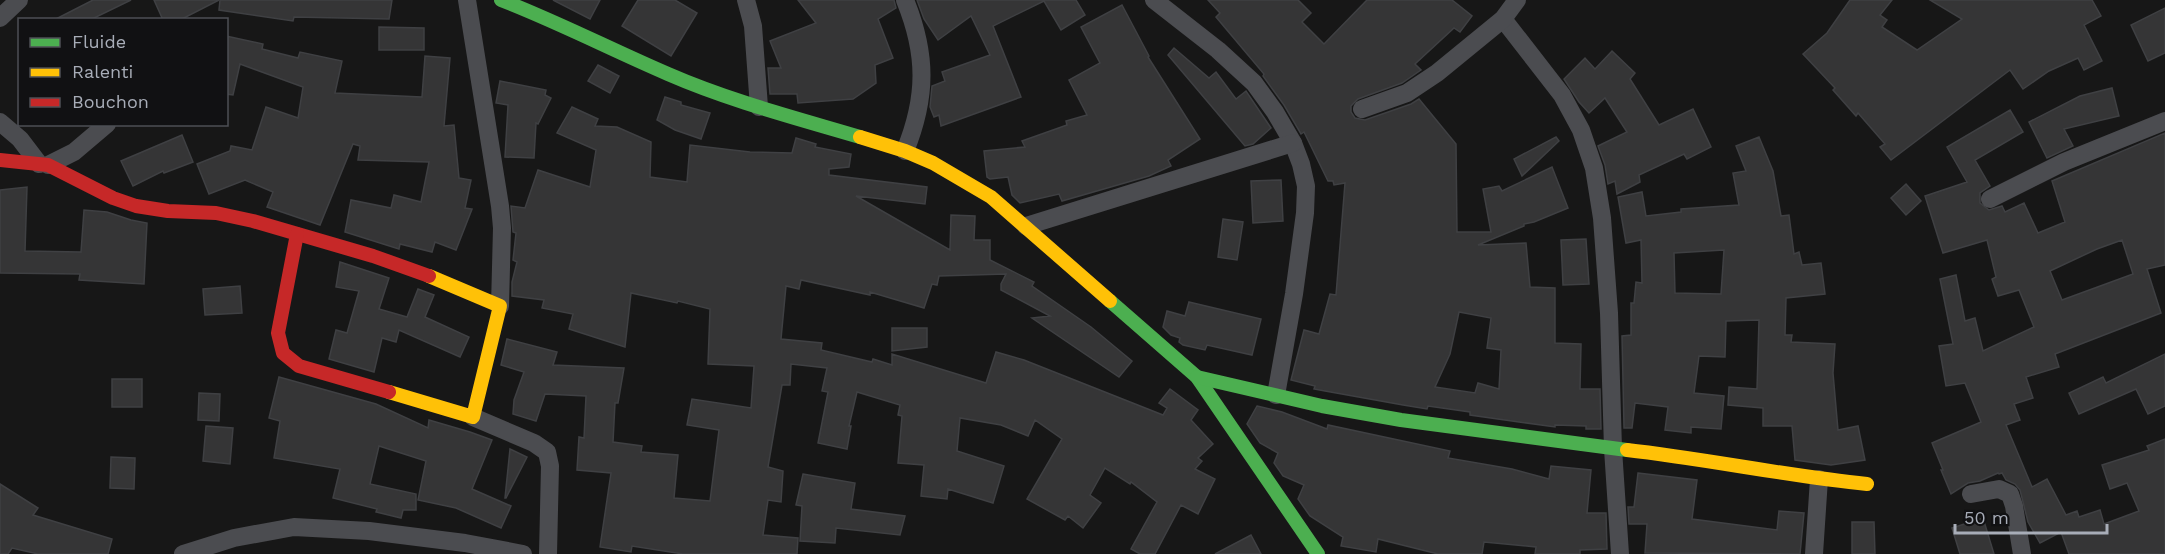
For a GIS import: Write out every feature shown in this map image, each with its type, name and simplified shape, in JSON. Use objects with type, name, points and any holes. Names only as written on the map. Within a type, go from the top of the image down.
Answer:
[{"type":"street","points":[[0,18],[19,0]]},
{"type":"street","points":[[467,0],[502,228],[500,306],[473,417]]},
{"type":"street","points":[[501,0],[553,20],[670,75],[759,107],[905,151],[966,181],[991,197],[1197,377],[1318,554]]},
{"type":"street","points":[[746,0],[753,26],[759,107]]},
{"type":"street","points":[[905,0],[916,28],[921,100],[916,123],[905,151]]},
{"type":"street","points":[[1154,0],[1218,50],[1254,83],[1275,112],[1293,143],[1301,164],[1306,186],[1305,213],[1294,294],[1276,395]]},
{"type":"street","points":[[1362,109],[1407,93],[1437,73],[1503,19],[1517,0]]},
{"type":"street","points":[[1503,19],[1562,95],[1581,130],[1594,168],[1602,218],[1609,313],[1613,449],[1620,554]]},
{"type":"street","points":[[1990,199],[2064,162],[2165,121]]},
{"type":"street","points":[[0,122],[20,139],[44,165]]},
{"type":"street","points":[[44,165],[81,148],[105,126]]},
{"type":"street","points":[[1026,226],[1293,143]]},
{"type":"street","points":[[0,160],[44,165],[135,206],[168,211],[216,213],[373,256],[423,273],[500,306]]},
{"type":"street","points":[[297,234],[278,333],[279,347],[287,360],[299,366],[473,417],[534,443],[547,452],[550,466],[548,554]]},
{"type":"street","points":[[1197,377],[1401,420],[1613,449],[1690,457],[1819,479],[1867,484]]},
{"type":"street","points":[[1814,554],[1819,479]]},
{"type":"street","points":[[1971,494],[1999,489],[2010,494],[2022,554]]},
{"type":"street","points":[[183,554],[234,538],[294,527],[369,531],[465,543],[523,554]]},
{"type":"building","points":[[93,0],[131,0],[94,18],[58,18]]},
{"type":"building","points":[[154,0],[219,0],[184,18],[162,18]]},
{"type":"building","points":[[220,0],[392,0],[389,19],[294,17],[293,21],[219,10]]},
{"type":"building","points":[[553,0],[600,0],[590,19]]},
{"type":"building","points":[[638,0],[675,0],[697,13],[671,56],[622,26]]},
{"type":"building","points":[[798,0],[894,0],[896,8],[878,19],[893,58],[875,65],[876,83],[853,99],[798,103],[797,94],[770,94],[768,68],[781,68],[770,41],[816,23]]},
{"type":"building","points":[[917,0],[1076,0],[1085,15],[1061,30],[1044,1],[993,26],[1021,97],[941,126],[939,115],[934,117],[930,107],[932,86],[945,81],[942,72],[990,55],[971,16],[938,40],[924,19]]},
{"type":"building","points":[[1208,0],[1298,0],[1311,13],[1302,22],[1324,44],[1367,0],[1452,0],[1472,16],[1460,32],[1454,28],[1415,64],[1421,70],[1402,83],[1358,99],[1351,106],[1351,112],[1355,118],[1365,120],[1419,99],[1456,144],[1457,232],[1491,232],[1483,189],[1499,186],[1502,191],[1552,167],[1568,208],[1524,224],[1524,226],[1478,245],[1526,243],[1530,287],[1555,288],[1555,343],[1581,344],[1580,389],[1600,389],[1601,429],[1586,429],[1586,426],[1555,425],[1555,427],[1470,415],[1470,412],[1428,406],[1427,409],[1314,389],[1315,386],[1291,380],[1304,330],[1319,334],[1330,294],[1336,295],[1345,183],[1334,185],[1333,181],[1328,181],[1304,132],[1301,134],[1263,76],[1264,74],[1216,17],[1220,13]],"holes":[[[1459,312],[1491,318],[1487,348],[1501,350],[1499,389],[1478,383],[1475,393],[1435,387],[1450,354]]]},
{"type":"building","points":[[1850,0],[1892,0],[1880,15],[1887,20],[1882,27],[1917,50],[1962,19],[1930,0],[2092,0],[2101,16],[2084,25],[2102,61],[2084,70],[2078,58],[2049,71],[2023,89],[2010,70],[1891,160],[1880,147],[1885,144],[1858,113],[1856,116],[1833,90],[1835,88],[1803,54],[1827,33]]},
{"type":"building","points":[[1122,5],[1148,57],[1200,139],[1168,160],[1171,166],[1149,176],[1062,201],[1059,194],[1020,203],[1012,195],[1008,177],[990,179],[987,177],[984,151],[1025,147],[1022,141],[1067,125],[1066,121],[1087,115],[1069,80],[1100,63],[1081,27]]},
{"type":"building","points":[[2165,8],[2165,53],[2148,61],[2131,25]]},
{"type":"building","points":[[379,27],[424,28],[424,50],[379,50]]},
{"type":"building","points":[[228,36],[263,44],[262,49],[298,58],[300,52],[342,61],[335,93],[422,97],[425,56],[450,58],[444,126],[454,125],[459,178],[471,180],[465,208],[472,209],[456,250],[435,242],[432,252],[400,244],[399,249],[345,232],[351,200],[391,208],[394,195],[421,202],[429,162],[358,160],[360,146],[353,144],[320,225],[267,207],[273,192],[245,180],[209,194],[197,164],[230,151],[231,146],[252,150],[266,107],[298,118],[303,87],[240,64],[233,95],[228,94]]},
{"type":"building","points":[[1174,48],[1209,78],[1216,72],[1236,99],[1246,91],[1271,128],[1253,144],[1245,146],[1168,55]]},
{"type":"building","points":[[1612,51],[1635,73],[1630,79],[1659,125],[1693,109],[1711,147],[1687,159],[1684,154],[1639,175],[1640,182],[1617,194],[1615,181],[1608,184],[1605,165],[1598,146],[1627,132],[1605,98],[1589,113],[1564,79],[1585,58],[1595,69]]},
{"type":"building","points":[[598,65],[619,76],[610,93],[588,81]]},
{"type":"building","points":[[500,81],[546,90],[545,95],[551,98],[538,124],[536,123],[534,158],[505,157],[508,105],[496,103]]},
{"type":"building","points":[[2112,88],[2119,116],[2064,129],[2073,146],[2047,158],[2029,122],[2080,96]]},
{"type":"building","points":[[665,97],[681,102],[681,105],[710,113],[701,139],[675,130],[657,120]]},
{"type":"building","points":[[572,107],[598,119],[595,126],[617,127],[651,142],[650,177],[687,182],[690,145],[750,152],[792,153],[796,138],[816,144],[815,147],[851,154],[849,167],[829,169],[829,175],[927,187],[925,204],[856,196],[950,250],[951,215],[975,216],[974,240],[990,240],[990,260],[1034,282],[1032,286],[1091,327],[1132,361],[1119,377],[1032,318],[1050,316],[1001,290],[1006,274],[939,276],[937,285],[932,284],[924,308],[870,292],[870,295],[801,280],[799,289],[786,286],[781,339],[822,343],[821,350],[872,362],[873,359],[892,365],[892,354],[986,383],[996,352],[1024,360],[1163,415],[1167,408],[1159,403],[1170,389],[1198,410],[1191,420],[1213,444],[1198,458],[1202,461],[1195,469],[1215,479],[1198,514],[1181,505],[1155,554],[1140,554],[1131,549],[1157,502],[1131,482],[1130,484],[1105,468],[1090,495],[1101,503],[1083,528],[1068,516],[1065,520],[1027,499],[1062,439],[1035,420],[1028,436],[1001,425],[960,418],[957,451],[1004,466],[993,503],[948,489],[947,499],[921,496],[924,465],[898,463],[902,416],[898,415],[900,405],[857,392],[849,426],[851,426],[847,449],[818,443],[828,392],[822,391],[827,368],[791,364],[790,385],[782,385],[768,467],[783,471],[781,502],[768,500],[763,535],[798,538],[797,554],[683,554],[632,546],[631,552],[600,547],[611,473],[577,470],[579,437],[584,438],[586,396],[545,394],[536,421],[513,414],[514,400],[524,372],[501,365],[507,339],[557,352],[553,365],[624,368],[618,403],[615,403],[613,442],[642,446],[641,452],[678,455],[674,498],[710,501],[719,430],[687,425],[692,399],[751,408],[754,366],[708,364],[710,309],[631,293],[625,347],[569,329],[573,314],[542,308],[544,300],[512,296],[512,282],[517,262],[513,260],[516,233],[513,232],[511,206],[525,208],[538,170],[590,187],[596,150],[557,133]]},
{"type":"building","points":[[2010,110],[2023,132],[1975,160],[1990,186],[1980,193],[1980,203],[1989,210],[2002,206],[2005,212],[2024,203],[2038,233],[2065,222],[2052,181],[2165,133],[2165,265],[2147,269],[2161,313],[2055,354],[2059,367],[2026,377],[2033,398],[2014,404],[2020,420],[2006,425],[2032,487],[2047,479],[2066,515],[2077,511],[2079,517],[2100,510],[2104,524],[2139,511],[2127,483],[2110,489],[2102,465],[2149,450],[2147,446],[2165,439],[2165,554],[2069,554],[2061,532],[2040,543],[2028,522],[2020,490],[2015,484],[2006,480],[2002,473],[1968,483],[1951,494],[1932,443],[1981,422],[1965,383],[1946,386],[1939,346],[1953,344],[1940,279],[1956,275],[1965,321],[1975,318],[1983,351],[2034,327],[2019,290],[1998,296],[1992,279],[1996,277],[1987,240],[1943,253],[1925,196],[1967,182],[1947,147]],"holes":[[[2122,240],[2133,274],[2062,300],[2050,271]]]},
{"type":"building","points":[[182,135],[193,162],[164,173],[163,171],[133,186],[121,161]]},
{"type":"building","points":[[1556,137],[1559,141],[1522,176],[1514,159]]},
{"type":"building","points":[[1759,137],[1773,171],[1781,216],[1789,215],[1794,254],[1799,252],[1802,265],[1821,263],[1825,294],[1786,298],[1785,335],[1792,335],[1791,342],[1835,344],[1833,373],[1838,430],[1858,426],[1865,460],[1831,465],[1795,460],[1792,426],[1763,426],[1763,408],[1728,405],[1729,387],[1757,389],[1759,320],[1726,321],[1725,357],[1699,356],[1694,393],[1724,396],[1721,429],[1691,427],[1691,433],[1665,430],[1668,407],[1635,403],[1632,428],[1624,428],[1622,336],[1631,335],[1631,303],[1634,303],[1636,282],[1642,283],[1641,240],[1626,243],[1618,197],[1642,192],[1646,216],[1681,212],[1681,209],[1739,205],[1733,173],[1746,171],[1736,146]],"holes":[[[1724,250],[1721,294],[1675,293],[1674,253]]]},
{"type":"building","points":[[1281,180],[1283,221],[1253,223],[1251,181]]},
{"type":"building","points":[[1906,184],[1921,201],[1906,215],[1891,198]]},
{"type":"building","points":[[27,187],[25,251],[81,252],[84,210],[107,212],[147,223],[144,284],[79,280],[80,274],[0,273],[0,190]]},
{"type":"building","points":[[1223,219],[1243,222],[1237,260],[1218,257]]},
{"type":"building","points":[[1586,239],[1589,284],[1563,285],[1561,240]]},
{"type":"building","points":[[340,262],[389,278],[379,309],[407,317],[418,289],[434,295],[425,317],[469,337],[460,357],[399,330],[396,342],[382,338],[374,372],[329,359],[336,330],[347,333],[359,291],[336,287]]},
{"type":"building","points":[[240,286],[242,313],[205,315],[203,289]]},
{"type":"building","points":[[1189,302],[1261,319],[1252,355],[1207,345],[1205,350],[1179,342],[1180,338],[1171,335],[1163,327],[1167,311],[1185,316]]},
{"type":"building","points":[[892,328],[927,328],[927,347],[892,351]]},
{"type":"building","points":[[2165,354],[2165,406],[2148,414],[2136,389],[2079,414],[2069,393],[2103,377],[2106,383]]},
{"type":"building","points":[[279,377],[376,404],[428,428],[429,420],[492,440],[472,489],[511,506],[501,528],[456,508],[418,500],[426,461],[379,446],[370,484],[416,494],[416,510],[403,510],[401,518],[376,512],[377,509],[333,498],[340,469],[274,458],[280,421],[269,418]]},
{"type":"building","points":[[112,379],[142,379],[142,407],[112,407]]},
{"type":"building","points":[[199,393],[220,394],[219,421],[198,420]]},
{"type":"building","points":[[1257,406],[1282,412],[1327,429],[1328,425],[1450,451],[1448,458],[1512,469],[1549,479],[1551,466],[1591,470],[1587,513],[1606,513],[1607,549],[1580,550],[1580,554],[1535,554],[1536,547],[1484,542],[1482,554],[1438,554],[1378,539],[1376,552],[1341,546],[1343,537],[1310,516],[1298,499],[1304,485],[1283,476],[1274,463],[1278,453],[1260,443],[1247,424]]},
{"type":"building","points":[[206,426],[233,428],[230,464],[203,461]]},
{"type":"building","points":[[510,449],[527,457],[505,498]]},
{"type":"building","points":[[111,457],[135,458],[134,489],[110,488]]},
{"type":"building","points":[[1638,473],[1697,480],[1692,519],[1777,530],[1779,511],[1804,513],[1800,554],[1645,553],[1647,524],[1629,524],[1628,507],[1634,507]]},
{"type":"building","points":[[803,474],[855,483],[851,509],[905,516],[900,535],[836,528],[835,543],[800,541],[802,506],[796,505]]},
{"type":"building","points":[[0,484],[38,508],[33,515],[112,539],[108,554],[38,554],[12,548],[8,554],[0,554]]},
{"type":"building","points":[[1983,518],[1994,554],[1960,554],[1952,528]]},
{"type":"building","points":[[1852,522],[1874,522],[1875,554],[1852,554]]},
{"type":"building","points":[[1251,535],[1261,554],[1215,554]]},
{"type":"traffic: fast","points":[[501,0],[691,84],[763,109],[860,137]]},
{"type":"traffic: fast","points":[[1110,301],[1197,377],[1318,554]]},
{"type":"traffic: fast","points":[[1197,377],[1322,406],[1401,420],[1627,450]]},
{"type":"traffic: slow","points":[[860,137],[905,151],[933,163],[991,197],[1110,301]]},
{"type":"traffic: slow","points":[[389,392],[473,417],[500,306],[429,276]]},
{"type":"traffic: slow","points":[[1627,450],[1867,484]]},
{"type":"traffic: jam","points":[[0,160],[48,165],[113,198],[136,206],[168,211],[216,213],[253,221],[373,256],[429,276]]},
{"type":"traffic: jam","points":[[297,234],[278,333],[283,353],[299,366],[389,392]]}]
